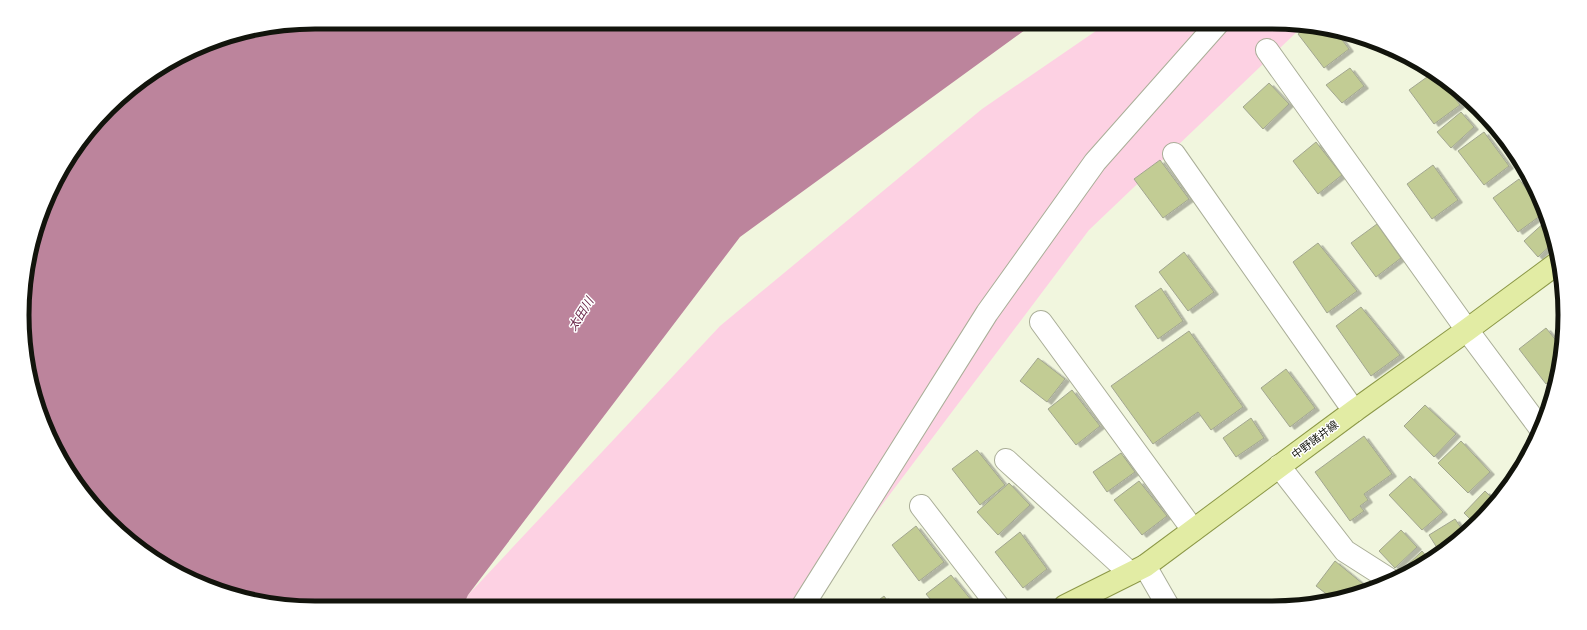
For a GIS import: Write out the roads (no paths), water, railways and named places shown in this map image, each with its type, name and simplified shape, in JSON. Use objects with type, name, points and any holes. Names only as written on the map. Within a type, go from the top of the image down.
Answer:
[{"type":"main road","name":"中野諸井線","points":[[1075,601],[1138,570],[1554,266]]},
{"type":"street","points":[[806,601],[996,300],[1095,162],[1213,29]]},
{"type":"street","points":[[1267,50],[1467,330],[1536,423]]},
{"type":"street","points":[[1174,154],[1354,411]]},
{"type":"street","points":[[1041,322],[1193,530]]},
{"type":"street","points":[[1006,460],[1138,570],[1164,601]]},
{"type":"street","points":[[1279,466],[1345,551],[1386,577]]},
{"type":"street","points":[[921,506],[994,601]]},
{"type":"water","name":"太田川","points":[[315,29],[1026,29],[740,237],[468,595],[465,601],[315,601],[278,599],[259,596],[223,586],[189,572],[156,553],[126,530],[100,504],[88,489],[67,458],[58,441],[44,407],[34,371],[31,352],[29,315],[31,278],[34,259],[44,223],[58,189],[67,172],[77,156],[100,126],[126,100],[156,77],[172,67],[189,58],[223,44],[259,34],[278,31]]}]
